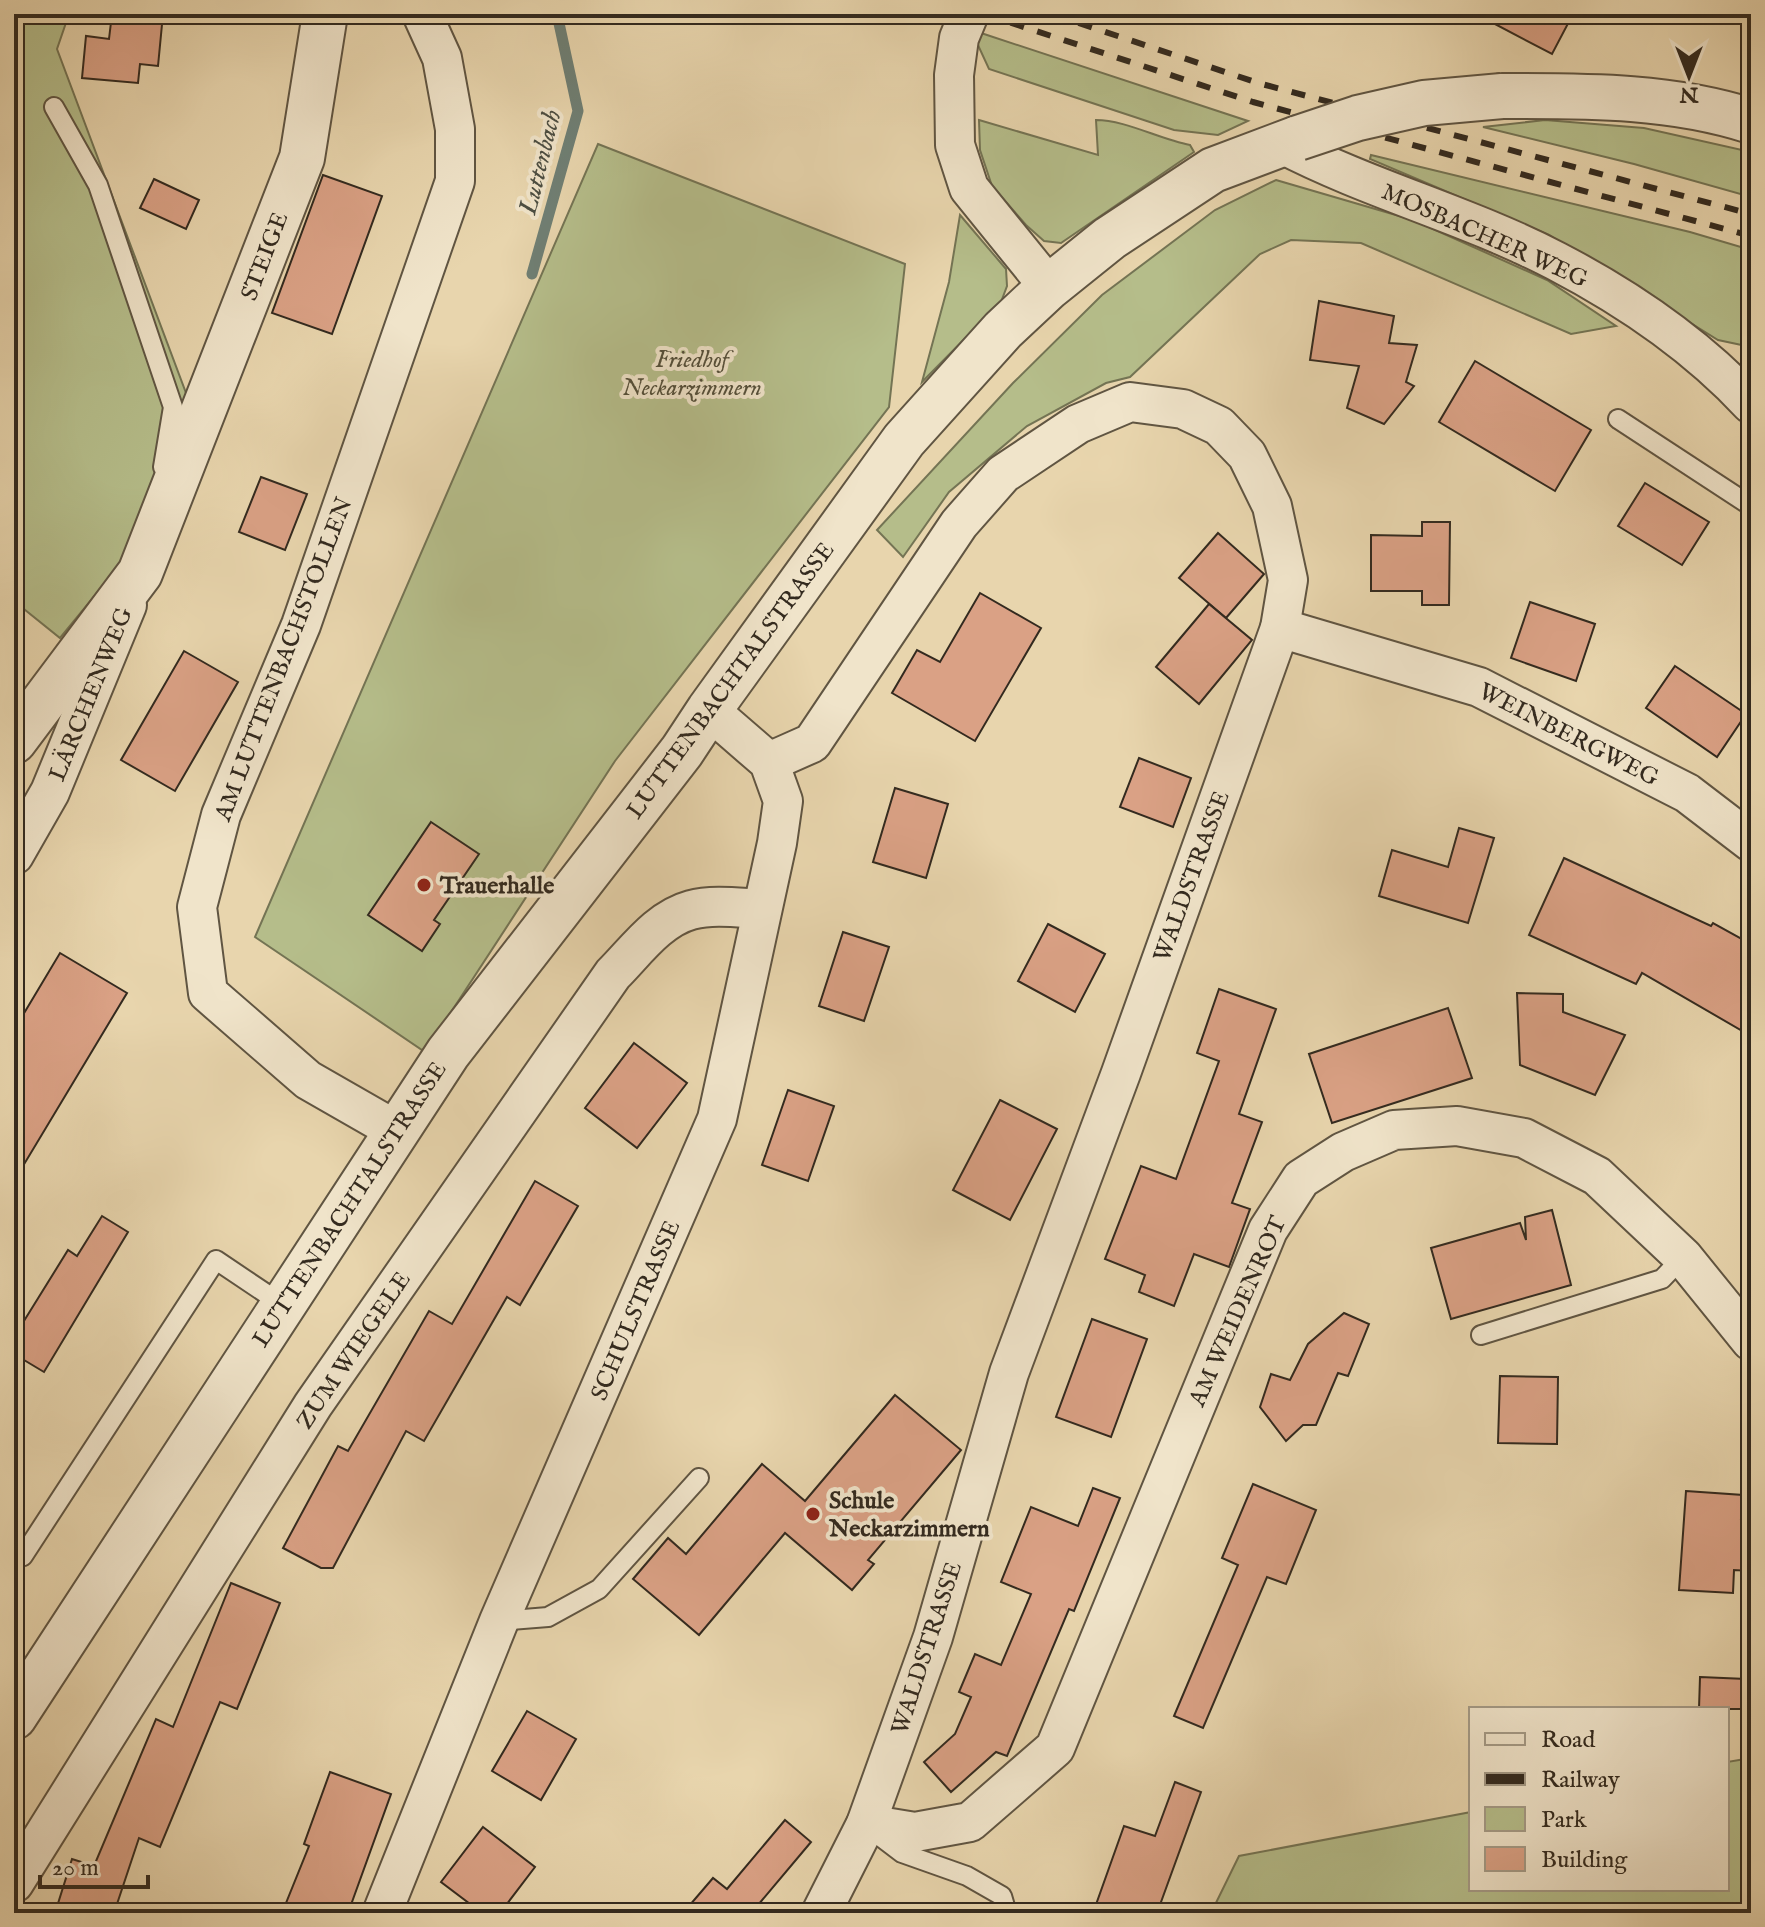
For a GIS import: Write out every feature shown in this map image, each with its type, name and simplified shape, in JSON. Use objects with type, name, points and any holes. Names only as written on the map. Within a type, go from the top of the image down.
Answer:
[{"type":"street","name":"STEIGE","points":[[14,741],[140,573],[302,158],[325,14]]},
{"type":"street","name":"AM LUTTENBACHSTOLLEN","points":[[397,1131],[308,1080],[208,993],[197,907],[221,815],[301,625],[455,181],[455,129],[442,58],[422,14]]},
{"type":"street","points":[[964,26],[954,75],[955,145],[969,188],[1049,287]]},
{"type":"street","name":"LUTTENBACHTALSTRASSE","points":[[14,1717],[448,1053],[682,751],[904,440],[1003,330],[1049,287],[1110,238],[1213,170],[1358,118],[1424,103],[1502,96],[1607,95],[1716,110],[1751,121]]},
{"type":"street","name":"MOSBACHER WEG","points":[[1290,141],[1323,165],[1554,260],[1644,311],[1732,384],[1751,404]]},
{"type":"street","name":"WALDSTRASSE","points":[[769,762],[812,743],[959,524],[1003,474],[1078,424],[1130,402],[1183,409],[1219,426],[1247,455],[1272,506],[1288,580],[1280,628],[1121,1073],[1009,1373],[933,1637],[866,1824],[821,1913]]},
{"type":"street","name":"LÄRCHENWEG","points":[[14,855],[50,792],[140,573]]},
{"type":"street","name":"WEINBERGWEG","points":[[1280,628],[1479,687],[1687,793],[1751,842]]},
{"type":"street","name":"SCHULSTRASSE","points":[[382,1913],[499,1621],[717,1119],[777,843],[783,801],[769,762],[709,710]]},
{"type":"street","name":"ZUM WIEGELE","points":[[14,1883],[313,1405],[613,974],[659,926],[691,910],[720,907],[762,909]]},
{"type":"street","name":"AM WEIDENROT","points":[[866,1824],[915,1832],[970,1822],[1055,1748],[1268,1230],[1301,1179],[1343,1152],[1394,1130],[1457,1126],[1524,1138],[1597,1176],[1683,1257],[1751,1341]]},
{"type":"lane","points":[[54,107],[98,185],[173,407],[161,478],[174,491]]},
{"type":"lane","points":[[1618,419],[1751,506]]},
{"type":"lane","points":[[1481,1335],[1662,1279],[1683,1257]]},
{"type":"lane","points":[[14,1554],[23,1556],[216,1260],[283,1305]]},
{"type":"lane","points":[[499,1621],[548,1617],[599,1589],[699,1478]]},
{"type":"lane","points":[[866,1824],[902,1853],[967,1876],[1002,1896],[1007,1913]]},
{"type":"green space","points":[[14,14],[69,14],[57,49],[192,409],[143,537],[60,638],[14,601]]},
{"type":"green space","points":[[981,33],[1248,121],[1218,135],[1174,130],[989,69],[977,43]]},
{"type":"green space","points":[[979,120],[1098,155],[1096,120],[1107,121],[1190,145],[1194,152],[1061,243],[1044,241],[992,186],[980,150]]},
{"type":"green space","points":[[1545,120],[1644,128],[1751,152],[1751,197],[1483,127]]},
{"type":"green space","name":"Friedhof Neckarzimmern","points":[[598,144],[905,264],[889,407],[615,761],[425,1052],[255,937]]},
{"type":"green space","points":[[1371,155],[1690,232],[1751,250],[1751,347],[1718,340],[1549,235],[1370,159]]},
{"type":"green space","points":[[1276,180],[1413,220],[1547,280],[1616,326],[1571,334],[1361,243],[1291,240],[1260,254],[1130,377],[1106,383],[1027,426],[949,492],[903,557],[877,530],[1013,383],[1102,295],[1215,210]]},
{"type":"green space","points":[[960,215],[1006,269],[1007,286],[1001,302],[922,382],[949,282]]},
{"type":"green space","points":[[1751,1758],[1751,1913],[1211,1913],[1239,1856],[1469,1812],[1469,1891],[1729,1891],[1729,1762]]},
{"type":"building","points":[[112,14],[163,14],[158,66],[140,64],[138,83],[82,78],[86,36],[109,39]]},
{"type":"building","points":[[1476,14],[1573,14],[1552,54]]},
{"type":"building","points":[[323,175],[382,196],[332,334],[272,313]]},
{"type":"building","points":[[154,179],[199,200],[186,229],[140,208]]},
{"type":"building","points":[[1319,301],[1394,316],[1389,343],[1417,345],[1406,382],[1414,386],[1384,424],[1347,408],[1359,366],[1310,360]]},
{"type":"building","points":[[1475,361],[1591,430],[1555,491],[1439,422]]},
{"type":"building","points":[[261,477],[307,494],[285,550],[239,532]]},
{"type":"building","points":[[1645,483],[1709,522],[1682,565],[1618,526]]},
{"type":"building","points":[[1422,522],[1450,522],[1449,605],[1422,605],[1422,591],[1371,591],[1371,535],[1422,536]]},
{"type":"building","points":[[1218,533],[1264,574],[1226,618],[1179,578]]},
{"type":"building","points":[[980,593],[1041,628],[975,741],[892,693],[917,650],[940,662]]},
{"type":"building","points":[[1530,602],[1595,624],[1576,681],[1511,658]]},
{"type":"building","points":[[1209,604],[1252,640],[1199,704],[1156,667]]},
{"type":"building","points":[[184,651],[238,682],[175,791],[121,760]]},
{"type":"building","points":[[1675,666],[1746,714],[1717,757],[1646,708]]},
{"type":"building","points":[[1139,758],[1191,778],[1173,827],[1120,807]]},
{"type":"building","points":[[895,788],[948,804],[926,878],[873,862]]},
{"type":"building","name":"Trauerhalle","points":[[431,822],[479,854],[434,920],[440,924],[422,951],[368,915]]},
{"type":"building","points":[[1459,828],[1494,838],[1468,923],[1379,896],[1392,850],[1448,867]]},
{"type":"building","points":[[1564,858],[1711,926],[1713,923],[1751,944],[1751,1036],[1642,973],[1636,984],[1529,935]]},
{"type":"building","points":[[1048,924],[1105,954],[1075,1012],[1018,981]]},
{"type":"building","points":[[843,932],[889,947],[864,1021],[819,1006]]},
{"type":"building","points":[[60,953],[127,993],[14,1181],[14,1030]]},
{"type":"building","points":[[1219,989],[1276,1009],[1239,1114],[1262,1122],[1232,1203],[1250,1209],[1229,1267],[1194,1254],[1174,1306],[1139,1292],[1145,1275],[1105,1259],[1141,1166],[1176,1179],[1219,1061],[1197,1053]]},
{"type":"building","points":[[1517,993],[1563,994],[1563,1012],[1625,1035],[1595,1095],[1520,1065]]},
{"type":"building","points":[[1448,1008],[1472,1078],[1332,1123],[1309,1054]]},
{"type":"building","points":[[634,1043],[687,1083],[637,1148],[585,1108]]},
{"type":"building","points":[[788,1090],[834,1106],[808,1181],[762,1165]]},
{"type":"building","points":[[1000,1100],[1057,1129],[1010,1220],[953,1190]]},
{"type":"building","points":[[535,1181],[578,1206],[520,1305],[507,1297],[424,1441],[406,1431],[333,1568],[321,1568],[283,1548],[338,1446],[348,1451],[429,1311],[452,1324]]},
{"type":"building","points":[[1552,1210],[1571,1285],[1451,1319],[1431,1248],[1520,1223],[1526,1240],[1525,1217]]},
{"type":"building","points":[[102,1216],[128,1232],[44,1372],[14,1354],[14,1337],[68,1250],[77,1256]]},
{"type":"building","points":[[1344,1313],[1369,1324],[1348,1376],[1338,1373],[1316,1425],[1303,1425],[1286,1441],[1260,1407],[1271,1374],[1290,1380],[1308,1344]]},
{"type":"building","points":[[1092,1319],[1147,1339],[1111,1437],[1056,1417]]},
{"type":"building","points":[[1500,1376],[1558,1377],[1557,1444],[1498,1443]]},
{"type":"building","name":"Schule Neckarzimmern","points":[[895,1395],[961,1450],[868,1560],[874,1564],[852,1590],[785,1533],[699,1635],[633,1579],[668,1538],[686,1554],[762,1464],[805,1501]]},
{"type":"building","points":[[1253,1484],[1316,1510],[1286,1584],[1267,1577],[1203,1728],[1174,1716],[1238,1565],[1222,1558]]},
{"type":"building","points":[[1093,1488],[1120,1498],[1074,1611],[1069,1609],[1007,1756],[996,1752],[951,1792],[924,1762],[955,1734],[971,1697],[959,1692],[975,1654],[1001,1665],[1031,1594],[1001,1582],[1031,1507],[1078,1526]]},
{"type":"building","points":[[1686,1491],[1743,1495],[1741,1519],[1751,1519],[1751,1571],[1734,1570],[1733,1593],[1679,1590]]},
{"type":"building","points":[[231,1583],[280,1603],[237,1709],[220,1702],[160,1847],[139,1838],[114,1913],[55,1913],[72,1859],[94,1866],[156,1719],[173,1727]]},
{"type":"building","points":[[1700,1677],[1746,1679],[1745,1709],[1699,1707]]},
{"type":"building","points":[[527,1711],[576,1739],[541,1800],[492,1771]]},
{"type":"building","points":[[330,1772],[391,1794],[348,1913],[282,1913],[309,1846],[304,1844]]},
{"type":"building","points":[[1175,1782],[1201,1792],[1157,1913],[1093,1913],[1124,1826],[1155,1836]]},
{"type":"building","points":[[785,1820],[811,1842],[753,1911],[755,1913],[683,1913],[713,1878],[727,1889]]},
{"type":"building","points":[[483,1827],[535,1867],[500,1913],[482,1913],[441,1882]]},
{"type":"waterway","name":"Luttenbach","points":[[532,274],[578,111],[557,14]]},
{"type":"railway","points":[[984,14],[1253,102],[1751,236]]},
{"type":"railway","points":[[1052,14],[1258,83],[1751,214]]},
{"type":"place","name":"Trauerhalle","points":[[424,885]]},
{"type":"place","name":"Schule Neckarzimmern","points":[[813,1514]]}]
